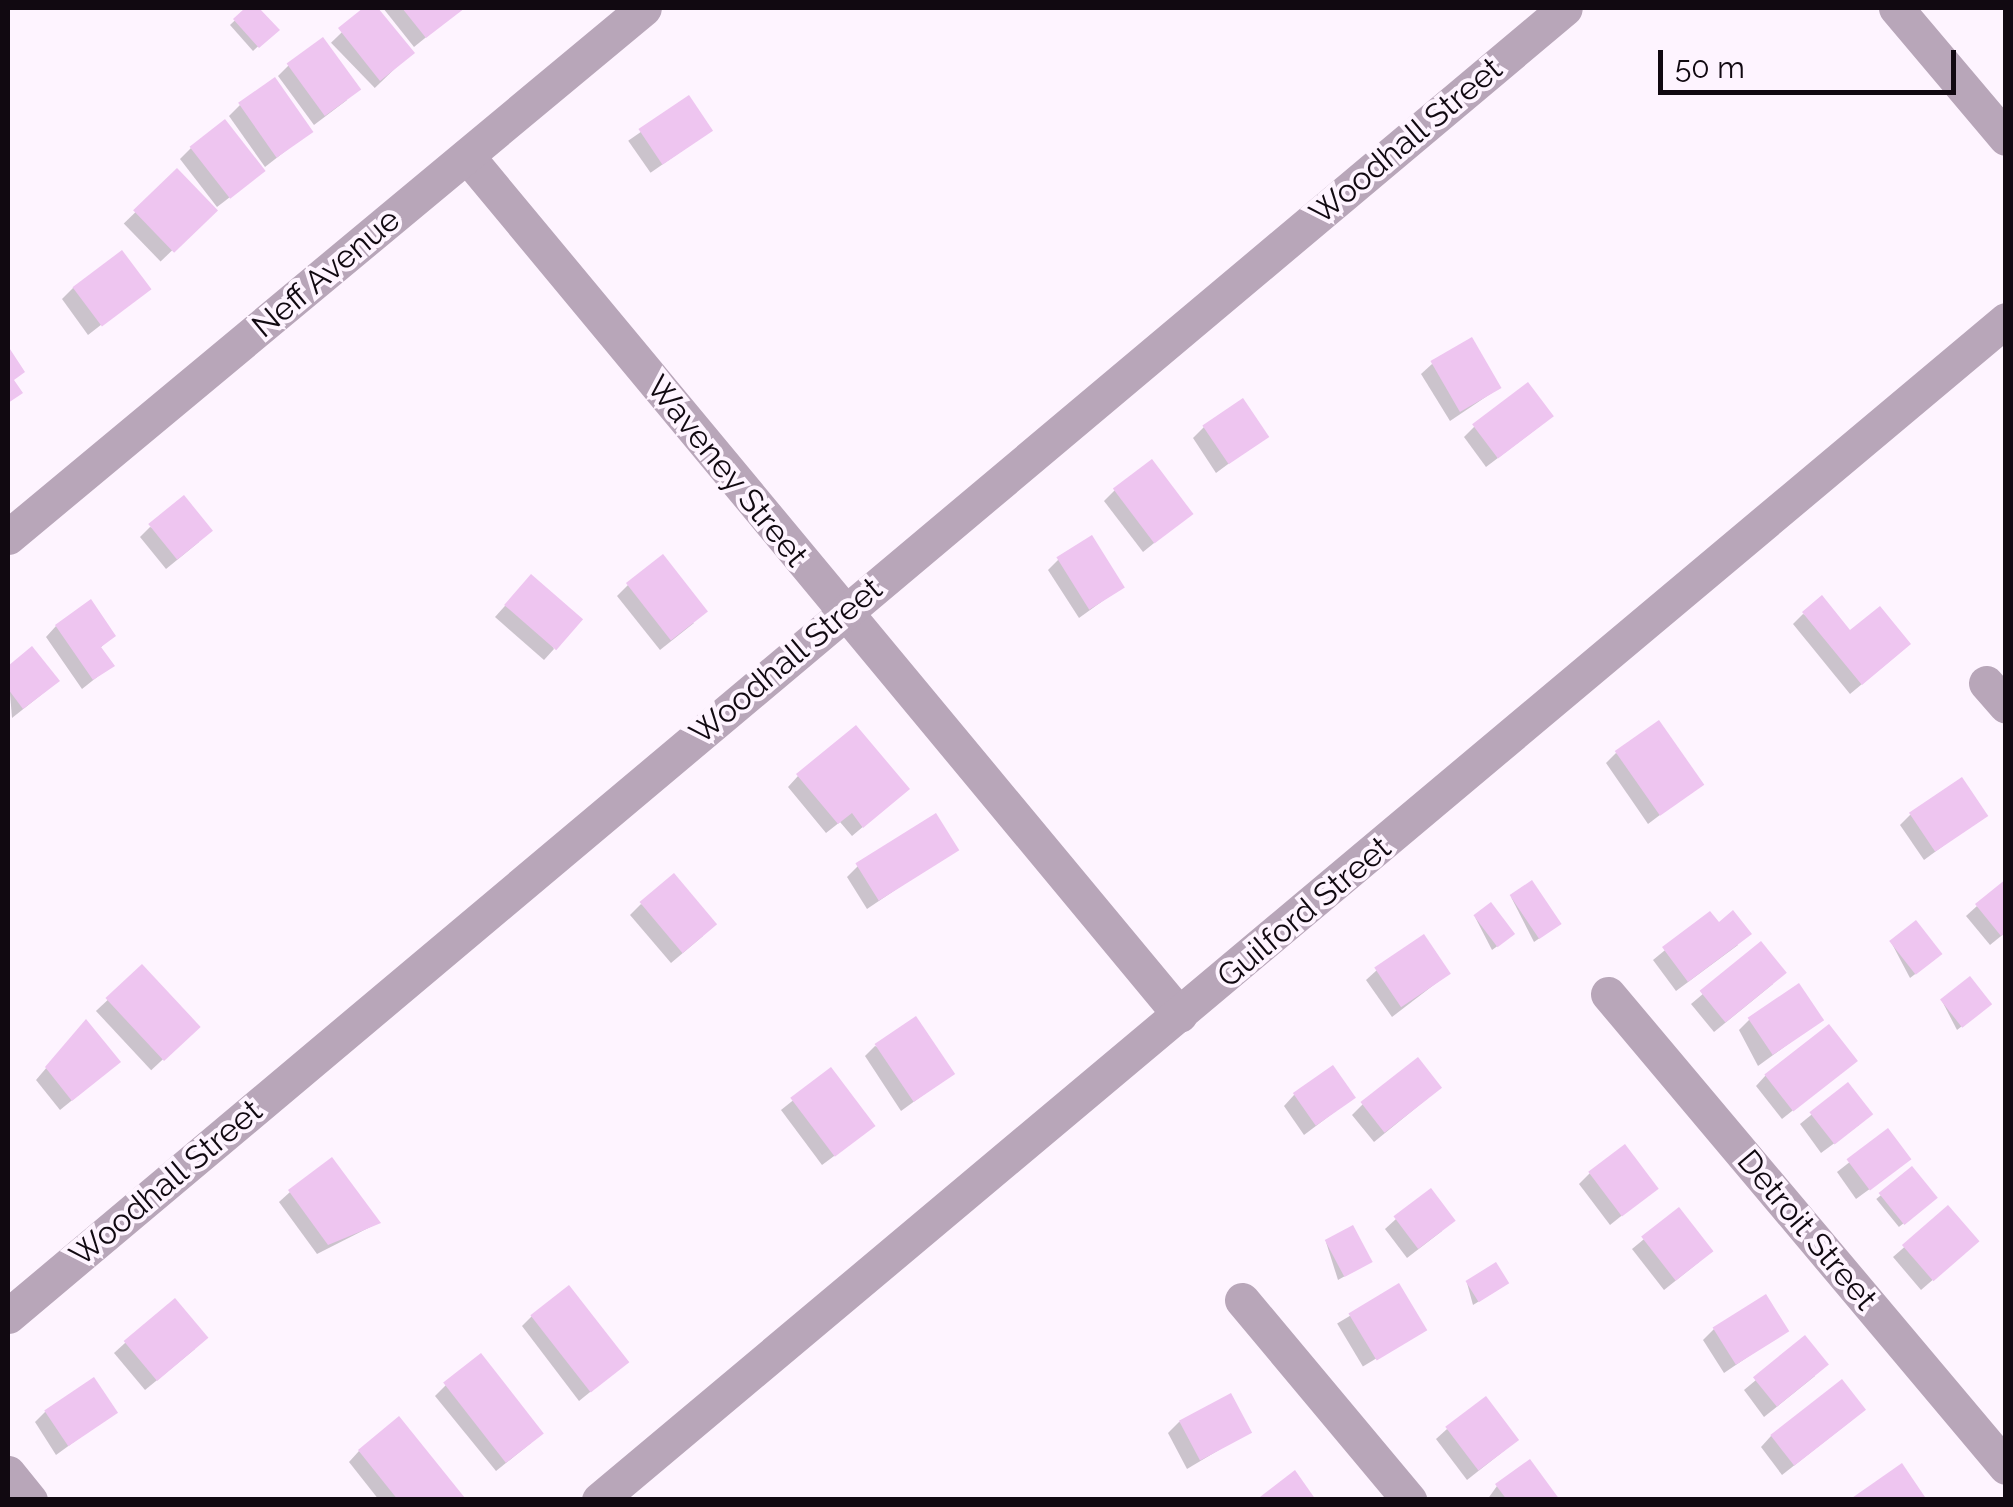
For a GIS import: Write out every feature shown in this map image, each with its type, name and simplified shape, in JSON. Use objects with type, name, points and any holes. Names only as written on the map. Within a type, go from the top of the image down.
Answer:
[{"type":"street","name":"Neff Avenue","points":[[8,536],[644,8]]},
{"type":"street","name":"Woodhall Street","points":[[8,1316],[1565,8]]},
{"type":"street","points":[[1896,8],[2006,138]]},
{"type":"street","name":"Waveney Street","points":[[468,156],[1180,1015]]},
{"type":"street","name":"Guilford Street","points":[[599,1500],[2006,320]]},
{"type":"street","name":"Detroit Street","points":[[1608,994],[2006,1467]]},
{"type":"street","points":[[1242,1300],[1409,1500]]},
{"type":"street","points":[[8,1473],[30,1500]]},
{"type":"building","points":[[245,8],[259,8],[280,30],[259,48],[233,19]]},
{"type":"building","points":[[363,8],[378,8],[415,53],[380,81],[338,28]]},
{"type":"building","points":[[402,8],[465,8],[426,38]]},
{"type":"building","points":[[323,37],[361,90],[325,116],[287,63]]},
{"type":"building","points":[[275,77],[313,132],[277,158],[238,103]]},
{"type":"building","points":[[689,95],[713,131],[662,165],[638,129]]},
{"type":"building","points":[[225,119],[266,171],[230,199],[190,147]]},
{"type":"building","points":[[177,168],[218,210],[174,253],[133,210]]},
{"type":"building","points":[[122,250],[151,289],[102,326],[72,287]]},
{"type":"building","points":[[1472,337],[1502,388],[1460,412],[1430,361]]},
{"type":"building","points":[[8,346],[25,372],[14,380],[23,393],[8,403]]},
{"type":"building","points":[[1528,382],[1554,416],[1498,458],[1472,424]]},
{"type":"building","points":[[1243,398],[1269,437],[1229,464],[1202,425]]},
{"type":"building","points":[[1152,459],[1194,514],[1154,544],[1113,488]]},
{"type":"building","points":[[184,495],[213,531],[177,560],[148,524]]},
{"type":"building","points":[[1092,535],[1125,588],[1089,610],[1056,557]]},
{"type":"building","points":[[663,554],[708,612],[671,640],[626,583]]},
{"type":"building","points":[[531,574],[583,619],[556,650],[504,605]]},
{"type":"building","points":[[1822,595],[1850,630],[1880,606],[1911,644],[1862,685],[1802,612]]},
{"type":"building","points":[[91,599],[116,636],[101,647],[115,666],[93,680],[55,625]]},
{"type":"building","points":[[32,646],[60,681],[23,709],[8,689],[8,666]]},
{"type":"building","points":[[1659,720],[1704,785],[1660,816],[1615,751]]},
{"type":"building","points":[[856,725],[910,789],[863,828],[852,813],[838,824],[796,774]]},
{"type":"building","points":[[1962,777],[1988,816],[1935,852],[1909,813]]},
{"type":"building","points":[[936,813],[959,850],[879,901],[855,863]]},
{"type":"building","points":[[674,873],[717,924],[683,953],[640,902]]},
{"type":"building","points":[[2006,879],[2006,933],[2001,936],[1975,904]]},
{"type":"building","points":[[1532,880],[1562,924],[1539,939],[1510,895]]},
{"type":"building","points":[[1491,902],[1515,934],[1498,947],[1473,915]]},
{"type":"building","points":[[1733,910],[1752,934],[1688,982],[1662,947],[1710,911],[1719,922]]},
{"type":"building","points":[[1916,920],[1942,954],[1916,975],[1889,941]]},
{"type":"building","points":[[1424,934],[1451,974],[1401,1007],[1374,968]]},
{"type":"building","points":[[1761,941],[1787,973],[1725,1023],[1700,991]]},
{"type":"building","points":[[142,964],[201,1027],[164,1061],[105,998]]},
{"type":"building","points":[[1970,976],[1992,1004],[1962,1028],[1940,999]]},
{"type":"building","points":[[1799,983],[1824,1020],[1773,1055],[1748,1018]]},
{"type":"building","points":[[916,1016],[955,1074],[914,1102],[875,1044]]},
{"type":"building","points":[[86,1019],[121,1062],[72,1101],[45,1067]]},
{"type":"building","points":[[1829,1024],[1858,1061],[1793,1112],[1764,1074]]},
{"type":"building","points":[[1418,1057],[1442,1088],[1384,1133],[1360,1102]]},
{"type":"building","points":[[1333,1065],[1356,1098],[1316,1126],[1293,1093]]},
{"type":"building","points":[[831,1067],[876,1126],[835,1157],[790,1098]]},
{"type":"building","points":[[1848,1082],[1873,1114],[1835,1144],[1809,1112]]},
{"type":"building","points":[[1888,1128],[1911,1159],[1870,1190],[1846,1159]]},
{"type":"building","points":[[1625,1144],[1659,1189],[1622,1216],[1588,1172]]},
{"type":"building","points":[[332,1157],[381,1223],[328,1245],[288,1190]]},
{"type":"building","points":[[1912,1166],[1938,1198],[1904,1225],[1879,1193]]},
{"type":"building","points":[[1431,1188],[1456,1221],[1418,1249],[1393,1216]]},
{"type":"building","points":[[1948,1205],[1979,1241],[1933,1281],[1902,1245]]},
{"type":"building","points":[[1679,1207],[1713,1251],[1676,1281],[1641,1237]]},
{"type":"building","points":[[1353,1225],[1373,1262],[1344,1277],[1325,1240]]},
{"type":"building","points":[[1496,1262],[1509,1283],[1479,1302],[1465,1281]]},
{"type":"building","points":[[1399,1283],[1427,1330],[1377,1361],[1348,1313]]},
{"type":"building","points":[[569,1285],[629,1362],[591,1392],[530,1315]]},
{"type":"building","points":[[1766,1294],[1789,1331],[1736,1365],[1713,1327]]},
{"type":"building","points":[[175,1298],[208,1338],[157,1381],[124,1341]]},
{"type":"building","points":[[1805,1335],[1829,1365],[1777,1407],[1753,1377]]},
{"type":"building","points":[[481,1353],[544,1433],[506,1463],[443,1383]]},
{"type":"building","points":[[94,1377],[118,1413],[68,1446],[44,1411]]},
{"type":"building","points":[[1842,1379],[1866,1410],[1794,1466],[1770,1435]]},
{"type":"building","points":[[1231,1393],[1252,1433],[1200,1460],[1179,1421]]},
{"type":"building","points":[[1486,1396],[1519,1440],[1478,1471],[1445,1427]]},
{"type":"building","points":[[399,1416],[463,1500],[398,1500],[358,1450]]},
{"type":"building","points":[[1530,1459],[1560,1500],[1507,1500],[1495,1484]]},
{"type":"building","points":[[1902,1463],[1927,1500],[1849,1500]]},
{"type":"building","points":[[1295,1470],[1316,1500],[1256,1500]]}]
